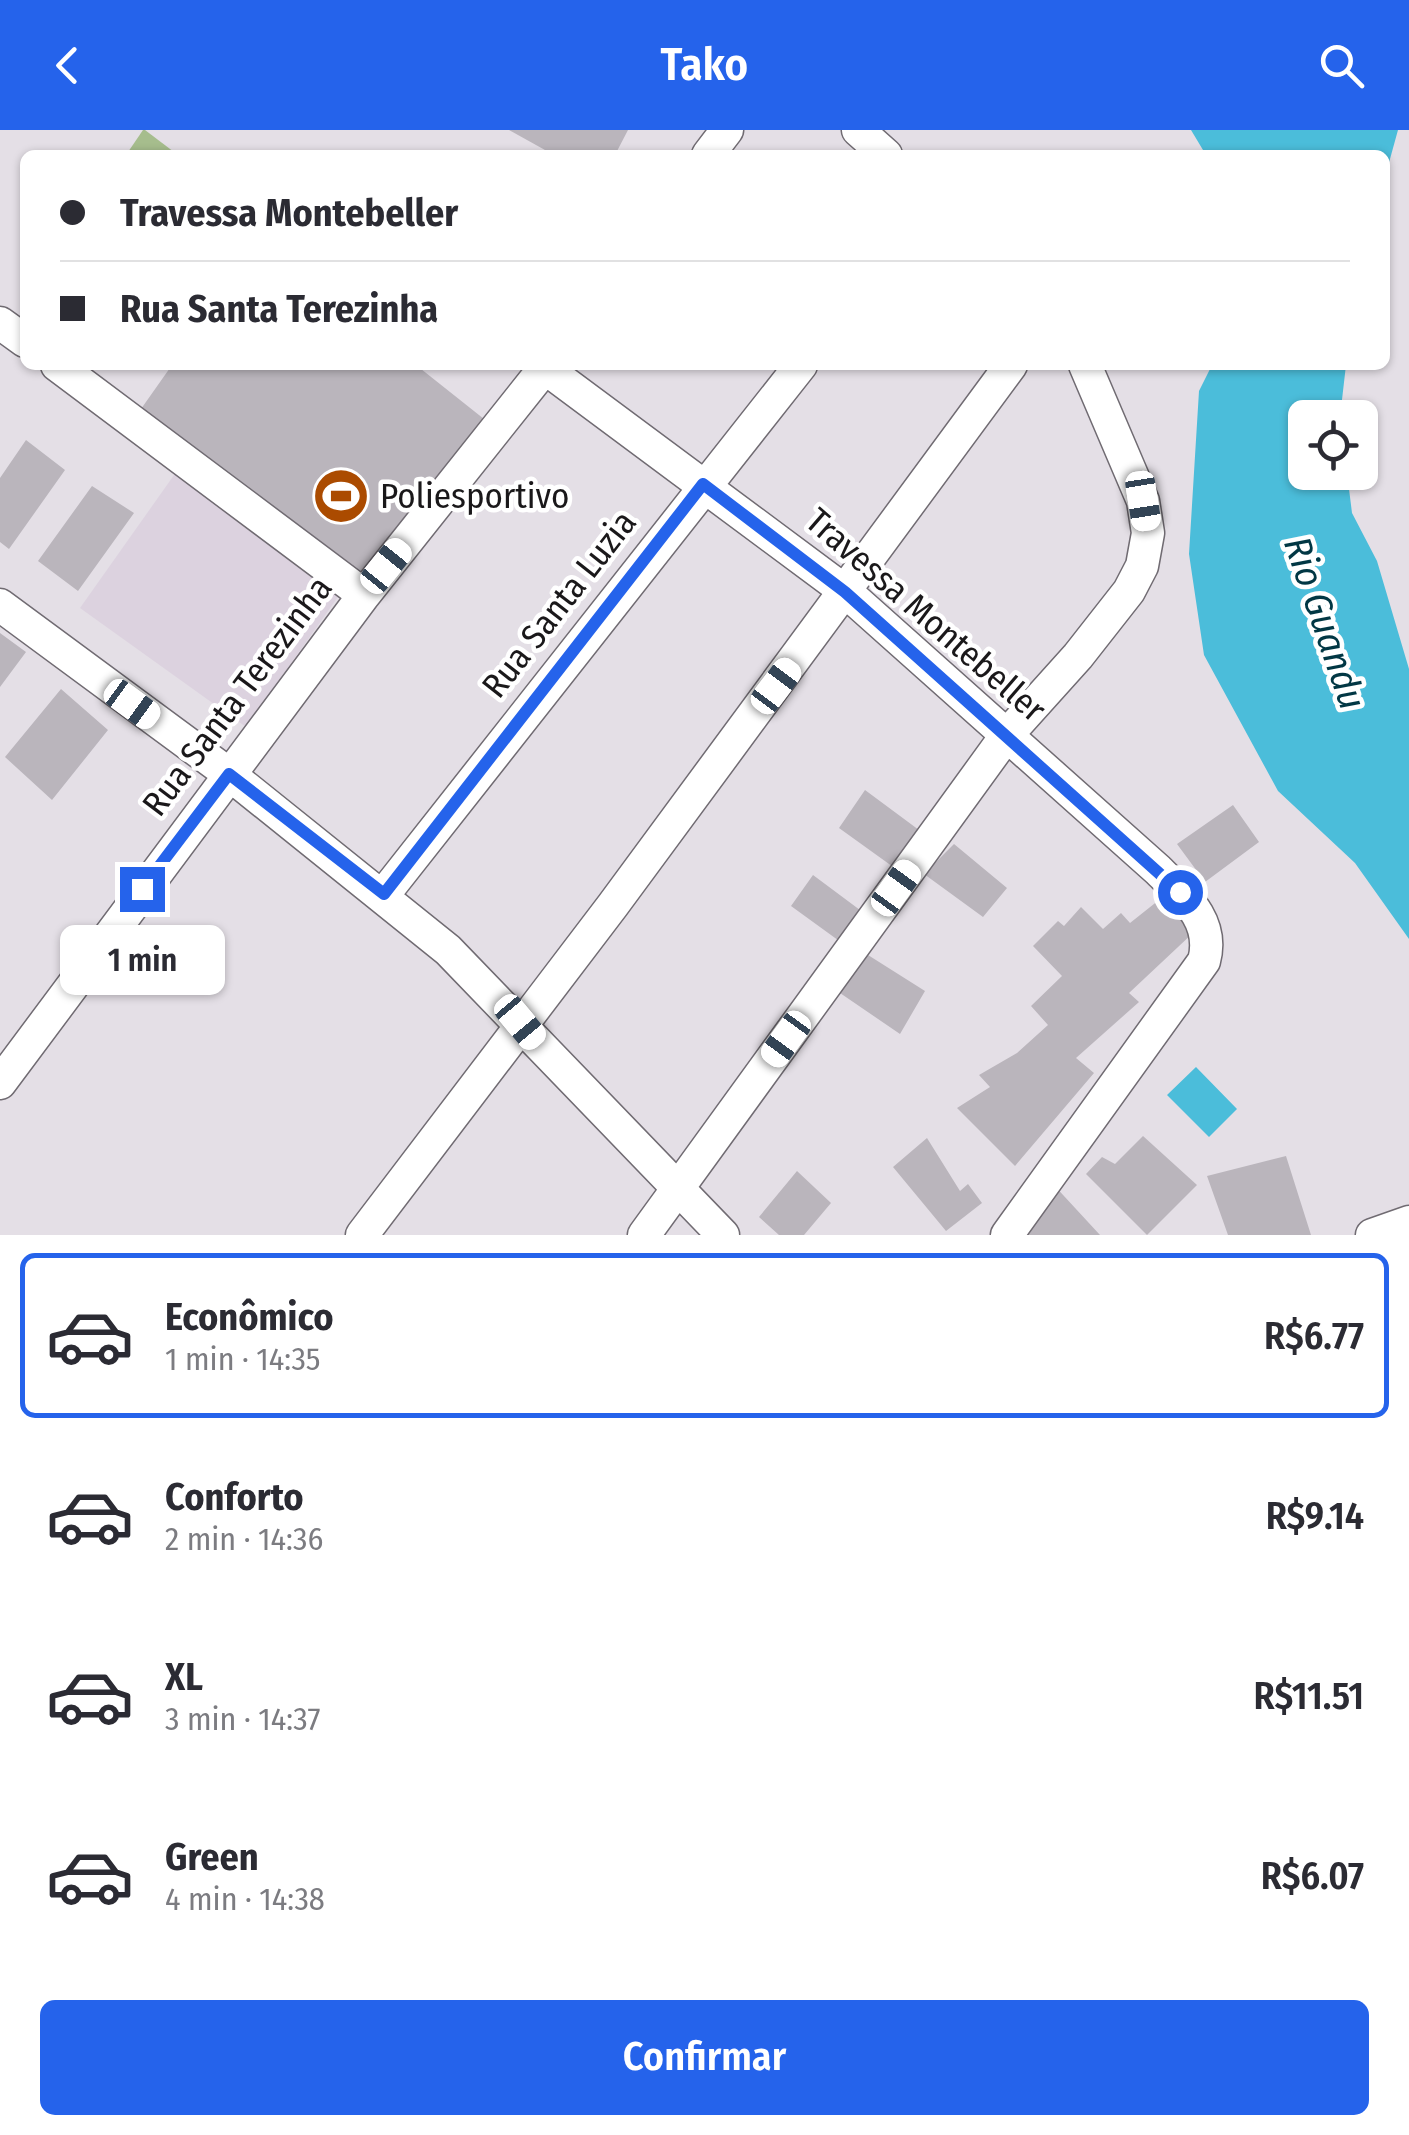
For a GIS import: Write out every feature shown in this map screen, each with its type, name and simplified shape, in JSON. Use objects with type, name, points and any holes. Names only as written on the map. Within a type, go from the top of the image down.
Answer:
[{"type":"street","points":[[712,150],[728,130]]},
{"type":"street","points":[[858,130],[880,150]]},
{"type":"street","points":[[63,370],[364,595]]},
{"type":"street","name":"Rua Santa Terezinha","points":[[0,1083],[364,595],[543,370]]},
{"type":"street","name":"Travessa Montebeller","points":[[551,370],[845,592],[1180,892],[1203,920],[1210,940],[1204,960],[1007,1235]]},
{"type":"street","name":"Rua Santa Luzia","points":[[384,894],[703,484],[797,370]]},
{"type":"street","points":[[362,1235],[520,1022],[613,905],[1007,370]]},
{"type":"street","points":[[644,1235],[1006,736],[1088,643],[1129,591],[1142,566],[1148,533],[1143,501],[1087,370]]},
{"type":"street","points":[[0,606],[384,894],[448,950],[520,1022],[723,1235]]},
{"type":"street","points":[[1372,1235],[1409,1222]]},
{"type":"shaded area","points":[[179,468],[345,587],[246,727],[80,608]]},
{"type":"green space","points":[[145,130],[171,150],[129,150]]},
{"type":"water","points":[[1191,130],[1398,130],[1390,159],[1390,150],[1203,150]]},
{"type":"water","name":"Rio Guandu","points":[[1210,370],[1345,370],[1342,400],[1288,400],[1288,490],[1349,490],[1352,513],[1377,561],[1409,669],[1409,939],[1355,863],[1278,791],[1204,655],[1189,554],[1199,391]]},
{"type":"water","points":[[1196,1067],[1237,1109],[1209,1137],[1167,1095]]},
{"type":"building","points":[[509,130],[628,130],[618,150],[545,150]]},
{"type":"building","name":"Poliesportivo","points":[[168,370],[422,370],[484,419],[364,573],[141,409]]},
{"type":"building","points":[[26,440],[65,470],[9,549],[0,542],[0,478]]},
{"type":"building","points":[[92,486],[134,513],[78,591],[38,561]]},
{"type":"building","points":[[0,633],[26,652],[0,687]]},
{"type":"building","points":[[61,689],[108,730],[52,800],[5,757]]},
{"type":"building","points":[[865,790],[923,833],[896,869],[839,828]]},
{"type":"building","points":[[1233,805],[1259,842],[1205,882],[1177,844]]},
{"type":"building","points":[[954,844],[1007,888],[983,917],[924,874]]},
{"type":"building","points":[[813,875],[864,913],[842,943],[791,906]]},
{"type":"building","points":[[1164,896],[1194,932],[1129,993],[1139,1002],[1076,1058],[1094,1073],[1015,1166],[957,1108],[990,1087],[979,1075],[1017,1053],[1048,1025],[1031,1006],[1062,976],[1033,946],[1058,921],[1064,926],[1081,907],[1103,929],[1121,913],[1130,923]]},
{"type":"building","points":[[868,955],[925,991],[900,1034],[840,993]]},
{"type":"building","points":[[1143,1136],[1197,1185],[1147,1235],[1086,1174],[1102,1157],[1115,1164]]},
{"type":"building","points":[[927,1138],[960,1191],[968,1184],[982,1203],[946,1231],[893,1167]]},
{"type":"building","points":[[1286,1156],[1311,1235],[1228,1235],[1207,1176]]},
{"type":"building","points":[[797,1171],[831,1203],[804,1235],[779,1235],[759,1217]]},
{"type":"building","points":[[1052,1183],[1100,1235],[1013,1235]]},
{"type":"place","name":"Poliesportivo","points":[[341,496]]},
{"type":"route","points":[[142,889],[229,774],[384,894],[703,484],[845,592],[1180,892]]}]
